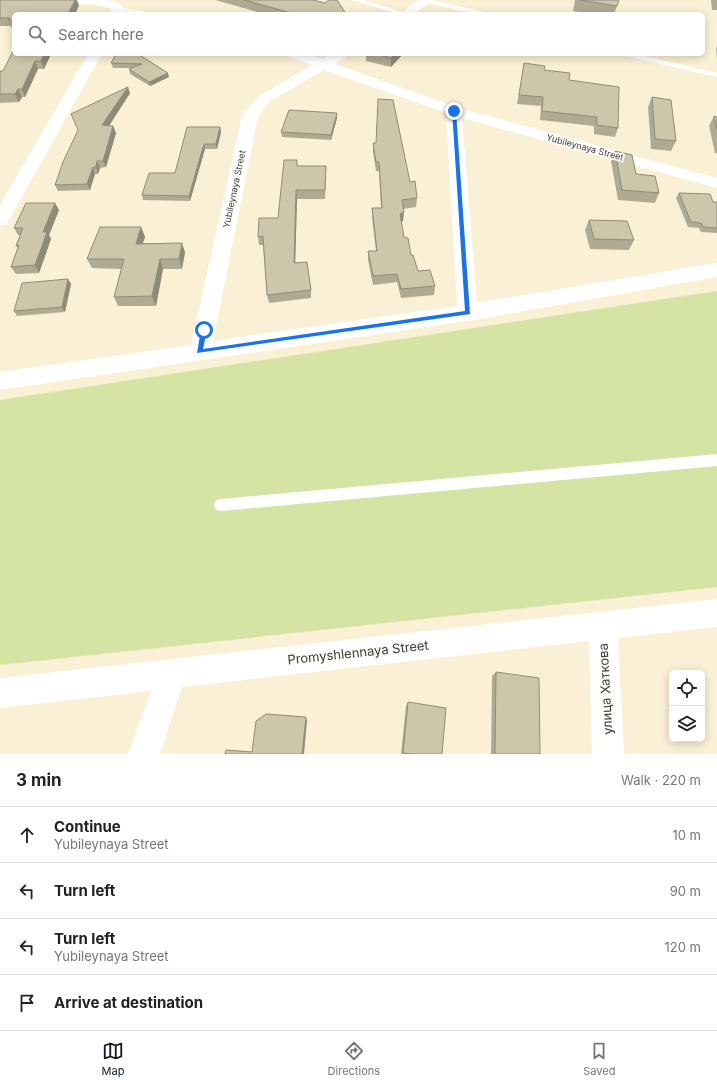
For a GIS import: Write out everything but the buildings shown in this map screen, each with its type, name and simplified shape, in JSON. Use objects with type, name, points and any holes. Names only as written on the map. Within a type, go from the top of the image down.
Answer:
[{"type":"street","points":[[0,1],[92,0],[113,5],[119,12]]},
{"type":"street","points":[[409,12],[426,0]]},
{"type":"street","points":[[0,220],[94,56]]},
{"type":"street","name":"Yubileynaya Street","points":[[299,56],[454,111],[717,183]]},
{"type":"street","points":[[324,65],[338,56]]},
{"type":"street","name":"Yubileynaya Street","points":[[200,352],[250,116],[264,99],[324,65]]},
{"type":"street","points":[[454,111],[468,312]]},
{"type":"street","points":[[0,381],[468,312],[717,270]]},
{"type":"street","name":"Promyshlennaya Street","points":[[0,693],[717,613]]},
{"type":"street","name":"улица Хаткова","points":[[603,625],[608,754]]},
{"type":"street","points":[[144,754],[172,673]]},
{"type":"lane","points":[[355,0],[399,12]]},
{"type":"lane","points":[[426,0],[477,12]]},
{"type":"lane","points":[[635,56],[717,75]]},
{"type":"lane","points":[[221,505],[717,460]]},
{"type":"green space","points":[[717,291],[717,587],[0,665],[0,400]]},
{"type":"route","points":[[204,330],[200,352],[468,312],[454,111]]}]
